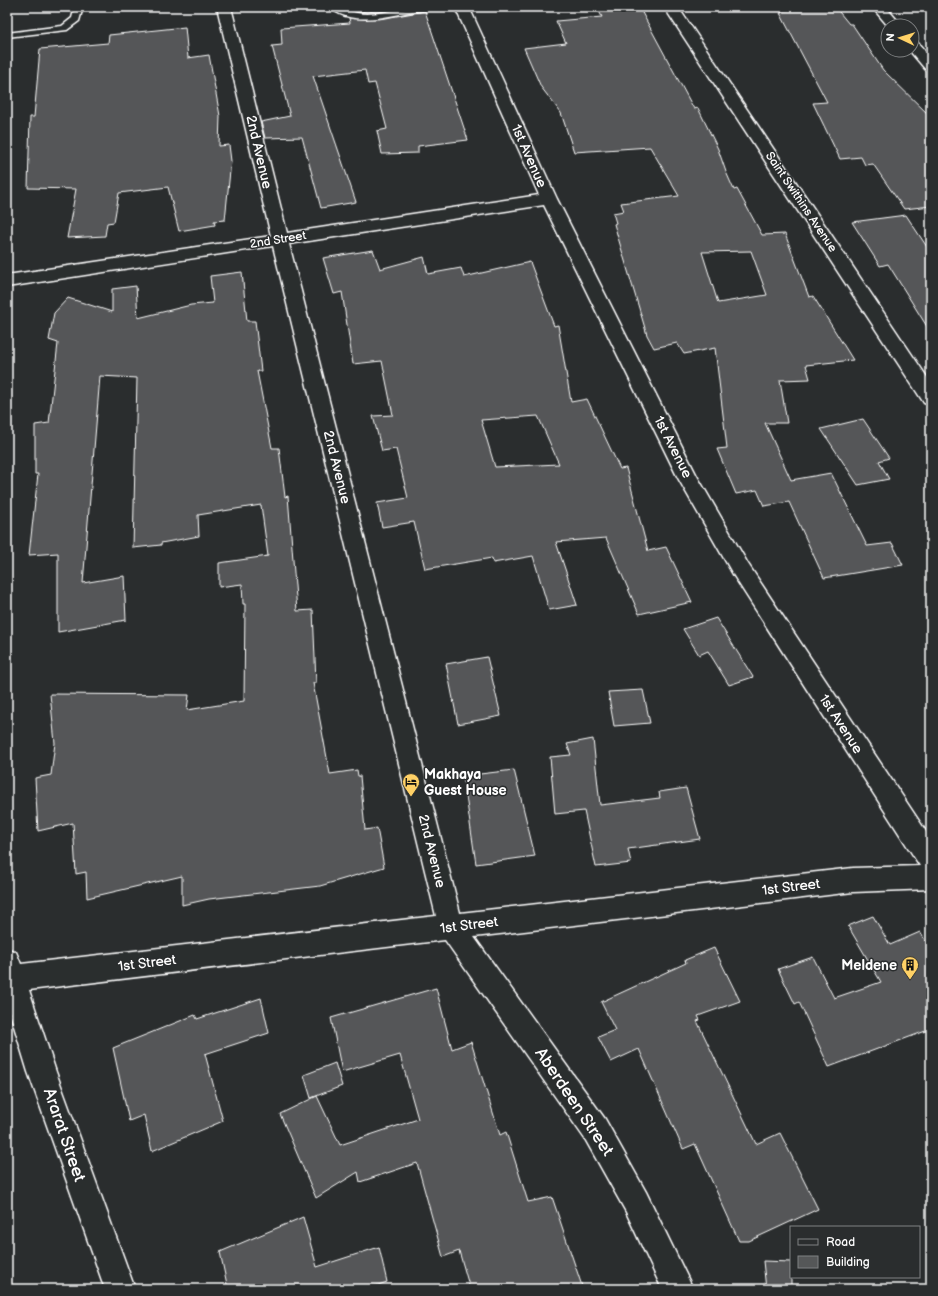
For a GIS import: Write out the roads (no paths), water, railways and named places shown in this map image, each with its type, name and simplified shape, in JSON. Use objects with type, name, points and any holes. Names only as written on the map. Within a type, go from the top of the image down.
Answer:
[{"type":"street","name":"2nd Avenue","points":[[224,7],[280,240],[451,927]]},
{"type":"street","name":"1st Avenue","points":[[462,7],[549,199],[688,478],[712,520],[804,668],[931,861]]},
{"type":"street","name":"Saint Swithins Avenue","points":[[671,7],[931,398]]},
{"type":"street","points":[[879,7],[889,18]]},
{"type":"street","points":[[920,54],[931,66]]},
{"type":"street","name":"2nd Street","points":[[7,281],[549,199]]},
{"type":"street","name":"1st Street","points":[[8,973],[451,927],[853,880],[931,877]]},
{"type":"street","name":"Aberdeen Street","points":[[451,927],[595,1129],[636,1202],[678,1289]]},
{"type":"street","name":"Ararat Street","points":[[8,973],[74,1166],[120,1289]]},
{"type":"lane","points":[[7,35],[64,28],[76,19],[79,7]]},
{"type":"lane","points":[[334,7],[340,12],[362,16],[426,7]]},
{"type":"place","name":"Makhaya Guest House","points":[[411,797]]},
{"type":"place","name":"Meldene","points":[[910,980]]}]
